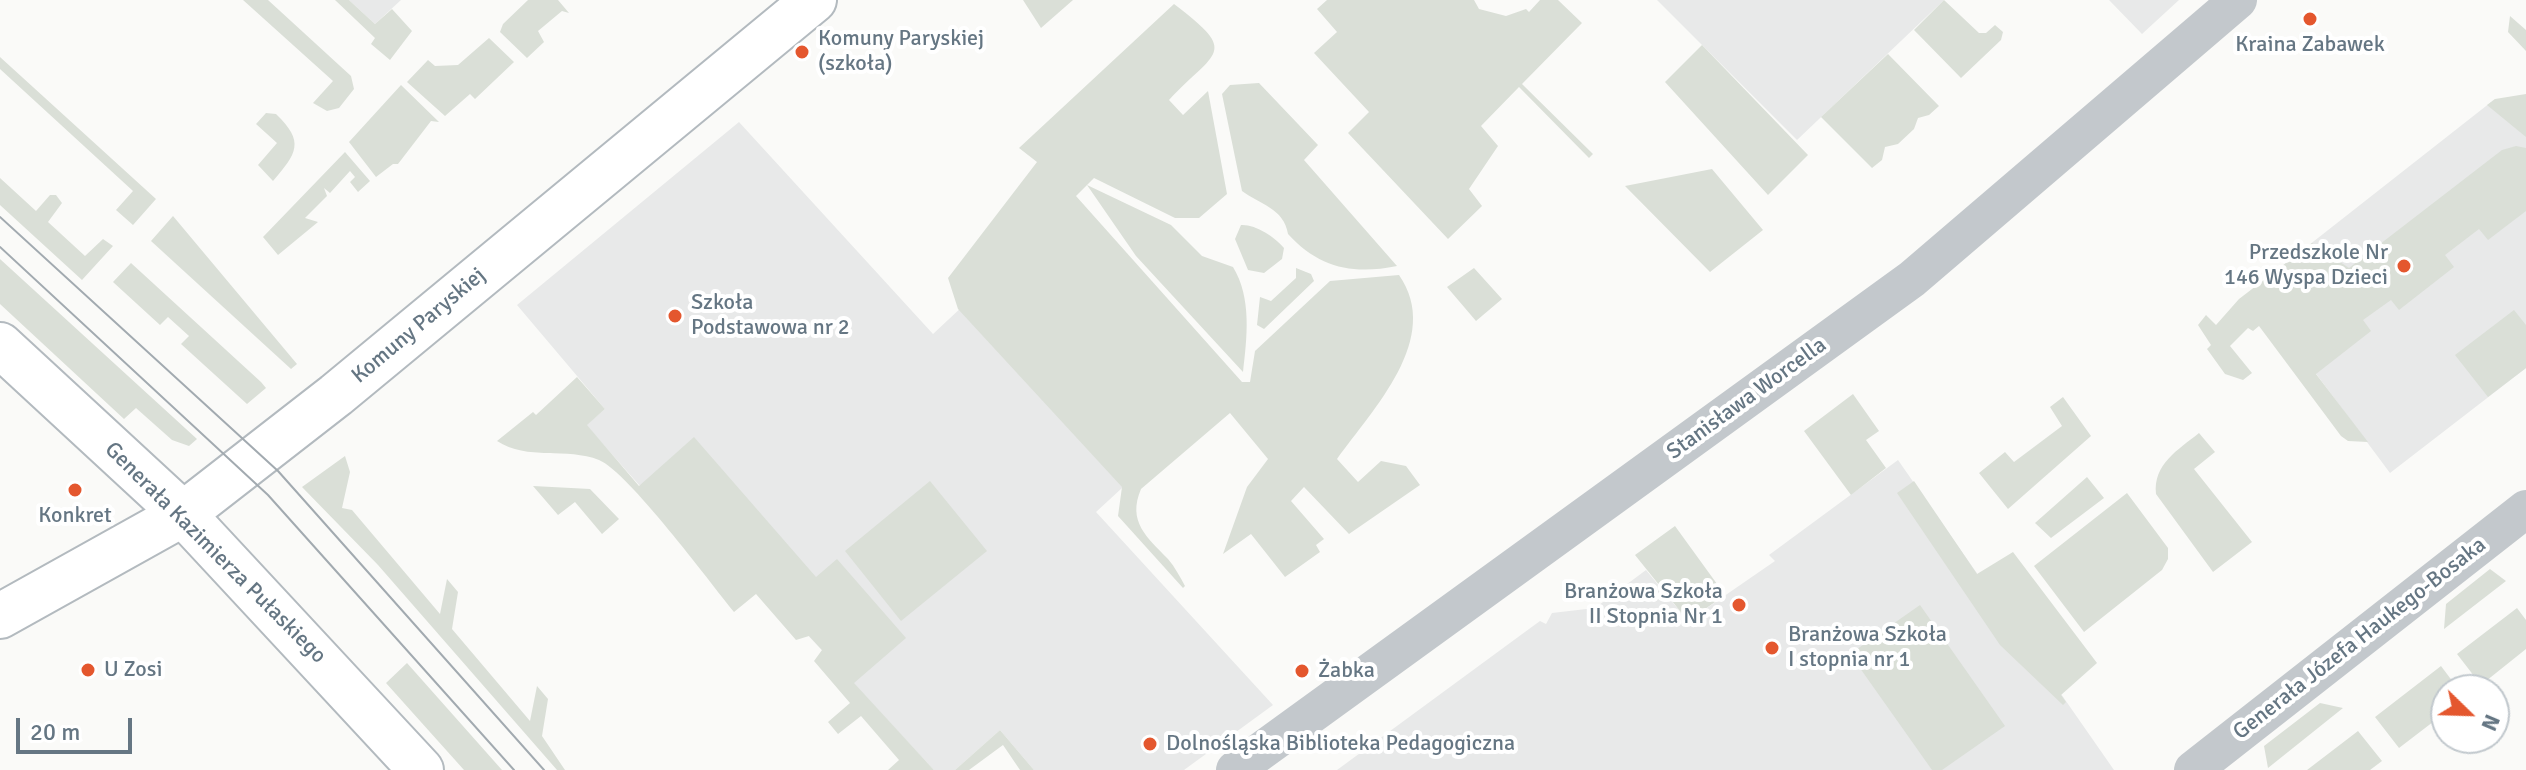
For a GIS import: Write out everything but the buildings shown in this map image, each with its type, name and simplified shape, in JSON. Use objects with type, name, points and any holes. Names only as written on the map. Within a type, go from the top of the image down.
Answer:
[{"type":"street","name":"Komuny Paryskiej","points":[[0,616],[183,514],[336,395],[814,0]]},
{"type":"street","name":"Stanisława Worcella","points":[[1235,770],[1912,279],[2238,0]]},
{"type":"street","name":"Generała Kazimierza Pułaskiego","points":[[0,345],[183,514],[421,770]]},
{"type":"street","name":"Generała Józefa Haukego-Bosaka","points":[[2193,770],[2526,509]]},
{"type":"shaded area","points":[[243,0],[268,0],[351,76],[354,89],[339,108],[327,111],[313,103],[333,81]]},
{"type":"shaded area","points":[[335,0],[349,0],[375,24],[392,9],[412,31],[390,60],[371,44],[375,38]]},
{"type":"shaded area","points":[[349,0],[401,0],[375,24]]},
{"type":"shaded area","points":[[528,0],[558,0],[569,13],[562,11],[538,31],[544,42],[527,58],[500,32],[503,24]]},
{"type":"shaded area","points":[[1023,0],[1073,0],[1041,28]]},
{"type":"shaded area","points":[[1327,0],[1474,0],[1479,9],[1506,16],[1526,9],[1529,12],[1540,0],[1558,0],[1582,23],[1522,84],[1593,154],[1589,158],[1519,87],[1481,126],[1498,146],[1469,189],[1482,206],[1448,239],[1348,133],[1369,112],[1314,53],[1337,32],[1317,9]]},
{"type":"shaded area","points":[[1657,0],[1944,0],[1797,140]]},
{"type":"shaded area","points":[[1944,0],[1979,33],[1986,33],[1995,25],[2003,32],[2001,40],[1961,78],[1914,30]]},
{"type":"shaded area","points":[[2109,0],[2179,0],[2142,34]]},
{"type":"shaded area","points":[[1174,4],[1208,33],[1214,43],[1214,52],[1209,61],[1169,100],[1183,115],[1208,91],[1227,194],[1199,218],[1175,218],[1094,178],[1076,196],[1242,382],[1250,382],[1255,351],[1330,281],[1399,275],[1410,299],[1413,323],[1408,348],[1384,395],[1337,459],[1358,482],[1381,461],[1406,466],[1420,485],[1349,534],[1304,487],[1291,501],[1324,539],[1316,545],[1320,552],[1285,577],[1251,534],[1223,554],[1247,487],[1268,459],[1230,413],[1141,489],[1137,501],[1136,511],[1141,528],[1173,565],[1185,586],[1183,588],[1118,516],[1122,487],[958,309],[948,278],[1037,162],[1019,148]]},
{"type":"shaded area","points":[[2510,16],[2526,30],[2526,51],[2508,32]]},
{"type":"shaded area","points":[[489,38],[514,62],[475,99],[470,94],[445,116],[407,82],[428,60],[435,66],[458,65]]},
{"type":"shaded area","points":[[1702,45],[1808,155],[1768,195],[1665,82]]},
{"type":"shaded area","points":[[1888,54],[1939,106],[1929,115],[1918,118],[1914,129],[1898,144],[1885,147],[1882,160],[1872,168],[1821,117]]},
{"type":"shaded area","points":[[0,57],[156,199],[133,225],[116,210],[133,191],[0,69]]},
{"type":"shaded area","points":[[1259,83],[1318,145],[1304,160],[1397,266],[1351,269],[1312,255],[1288,234],[1286,225],[1276,212],[1242,191],[1222,94],[1230,85]]},
{"type":"shaded area","points":[[401,85],[439,122],[431,121],[398,164],[393,164],[376,177],[349,142]]},
{"type":"shaded area","points":[[2526,94],[2526,137],[2487,105],[2495,99]]},
{"type":"shaded area","name":"Przedszkole Nr 146 Wyspa Dzieci","points":[[2495,99],[2526,126],[2526,368],[2390,473],[2253,289]]},
{"type":"shaded area","points":[[266,113],[276,114],[294,140],[288,163],[273,181],[258,165],[277,143],[256,124]]},
{"type":"shaded area","points":[[739,122],[933,334],[1073,203],[1237,382],[1096,512],[1273,705],[1184,770],[1034,770],[1000,730],[955,770],[934,770],[759,583],[640,486],[586,425],[605,409],[517,305]]},
{"type":"shaded area","points":[[2516,146],[2526,148],[2526,211],[2488,240],[2479,229],[2445,255],[2454,267],[2399,310],[2391,300],[2363,320],[2371,331],[2316,374],[2368,442],[2348,441],[2341,436],[2259,326],[2253,331],[2248,328],[2230,346],[2252,373],[2243,380],[2225,374],[2207,349],[2211,345],[2198,325],[2206,315],[2216,325],[2239,299],[2312,243],[2349,268],[2502,150]]},
{"type":"shaded area","points":[[345,152],[370,181],[358,192],[350,182],[355,177],[350,171],[330,193],[324,188],[327,196],[305,218],[318,222],[278,255],[263,237]]},
{"type":"shaded area","points":[[1712,169],[1763,230],[1710,272],[1625,186]]},
{"type":"shaded area","points":[[0,178],[36,211],[50,195],[56,195],[62,203],[48,222],[85,256],[103,239],[113,246],[82,280],[0,205]]},
{"type":"shaded area","points":[[1087,185],[1171,225],[1202,256],[1233,267],[1246,305],[1243,372],[1136,256]]},
{"type":"shaded area","points":[[173,216],[297,364],[291,369],[151,241]]},
{"type":"shaded area","points":[[1241,225],[1258,229],[1275,240],[1284,248],[1282,259],[1264,273],[1248,270],[1235,239]]},
{"type":"shaded area","points":[[0,259],[197,439],[189,446],[172,440],[136,408],[124,419],[0,304]]},
{"type":"shaded area","points":[[131,263],[266,388],[247,404],[181,344],[189,336],[168,317],[160,325],[113,282]]},
{"type":"shaded area","points":[[1296,268],[1311,274],[1314,281],[1264,329],[1257,325],[1260,297],[1271,301],[1296,278]]},
{"type":"shaded area","points":[[1474,268],[1502,299],[1476,321],[1447,287]]},
{"type":"shaded area","points":[[2514,310],[2526,325],[2526,368],[2488,397],[2455,355]]},
{"type":"shaded area","points":[[577,377],[605,409],[587,425],[639,486],[694,437],[816,577],[837,559],[906,638],[854,683],[934,770],[888,770],[899,760],[861,716],[838,734],[828,722],[850,703],[814,661],[822,650],[809,636],[796,640],[756,594],[734,612],[648,505],[612,469],[587,456],[521,451],[497,441],[533,412],[536,415]]},
{"type":"shaded area","points":[[1853,394],[1879,431],[1866,440],[1886,468],[1851,495],[1804,431]]},
{"type":"shaded area","points":[[2063,397],[2091,436],[2008,509],[1979,473],[2005,452],[2014,462],[2062,426],[2050,407]]},
{"type":"shaded area","points":[[2199,433],[2215,452],[2194,469],[2252,542],[2213,572],[2156,494],[2158,474],[2163,466]]},
{"type":"shaded area","points":[[345,456],[350,472],[342,508],[352,510],[440,614],[447,579],[458,592],[452,629],[530,721],[537,686],[548,699],[542,736],[565,770],[557,770],[378,565],[302,487]]},
{"type":"shaded area","points":[[1898,460],[2114,770],[1337,770],[1540,621],[1546,624],[1552,613],[1595,608],[1646,570],[1688,621],[1775,561],[1769,555]]},
{"type":"shaded area","points":[[2087,477],[2104,498],[2051,538],[2035,523]]},
{"type":"shaded area","points":[[930,481],[987,551],[901,621],[845,551]]},
{"type":"shaded area","points":[[1914,481],[1977,574],[2013,552],[2097,663],[2061,695],[2066,702],[2063,705],[2000,645],[1897,493]]},
{"type":"shaded area","points":[[533,486],[590,489],[619,519],[602,534],[575,502],[558,515]]},
{"type":"shaded area","points":[[2127,493],[2168,548],[2168,559],[2162,570],[2084,632],[2034,566]]},
{"type":"shaded area","points":[[1675,526],[1725,595],[1688,621],[1635,555]]},
{"type":"shaded area","points":[[2490,569],[2506,581],[2444,629],[2446,604]]},
{"type":"shaded area","points":[[1920,605],[2005,726],[1942,770],[1932,770],[1850,654]]},
{"type":"shaded area","points":[[2517,608],[2526,620],[2526,649],[2495,674],[2472,674],[2457,654]]},
{"type":"shaded area","points":[[407,663],[502,770],[464,770],[386,683]]},
{"type":"shaded area","points":[[2441,666],[2447,674],[2431,674]]},
{"type":"shaded area","points":[[2430,674],[2430,724],[2399,748],[2375,717]]},
{"type":"shaded area","points":[[2320,703],[2343,708],[2268,768],[2264,746]]},
{"type":"shaded area","points":[[1000,730],[1034,770],[1020,770],[1003,745],[969,770],[955,770]]},
{"type":"shaded area","points":[[2358,731],[2382,761],[2370,770],[2307,770]]},
{"type":"tram line","points":[[0,217],[278,471],[544,770]]},
{"type":"tram line","points":[[0,247],[268,495],[514,770]]},
{"type":"place","name":"Kraina Zabawek","points":[[2310,19]]},
{"type":"place","name":"Komuny Paryskiej (szkoła)","points":[[802,52]]},
{"type":"place","name":"Przedszkole Nr 146 Wyspa Dzieci","points":[[2404,266]]},
{"type":"place","name":"Szkoła Podstawowa nr 2","points":[[675,316]]},
{"type":"place","name":"Konkret","points":[[75,490]]},
{"type":"place","name":"Branżowa Szkoła II Stopnia Nr 1","points":[[1739,605]]},
{"type":"place","name":"Branżowa Szkoła I stopnia nr 1","points":[[1772,648]]},
{"type":"place","name":"U Zosi","points":[[88,670]]},
{"type":"place","name":"Żabka","points":[[1302,671]]},
{"type":"place","name":"Dolnośląska Biblioteka Pedagogiczna","points":[[1150,744]]}]
